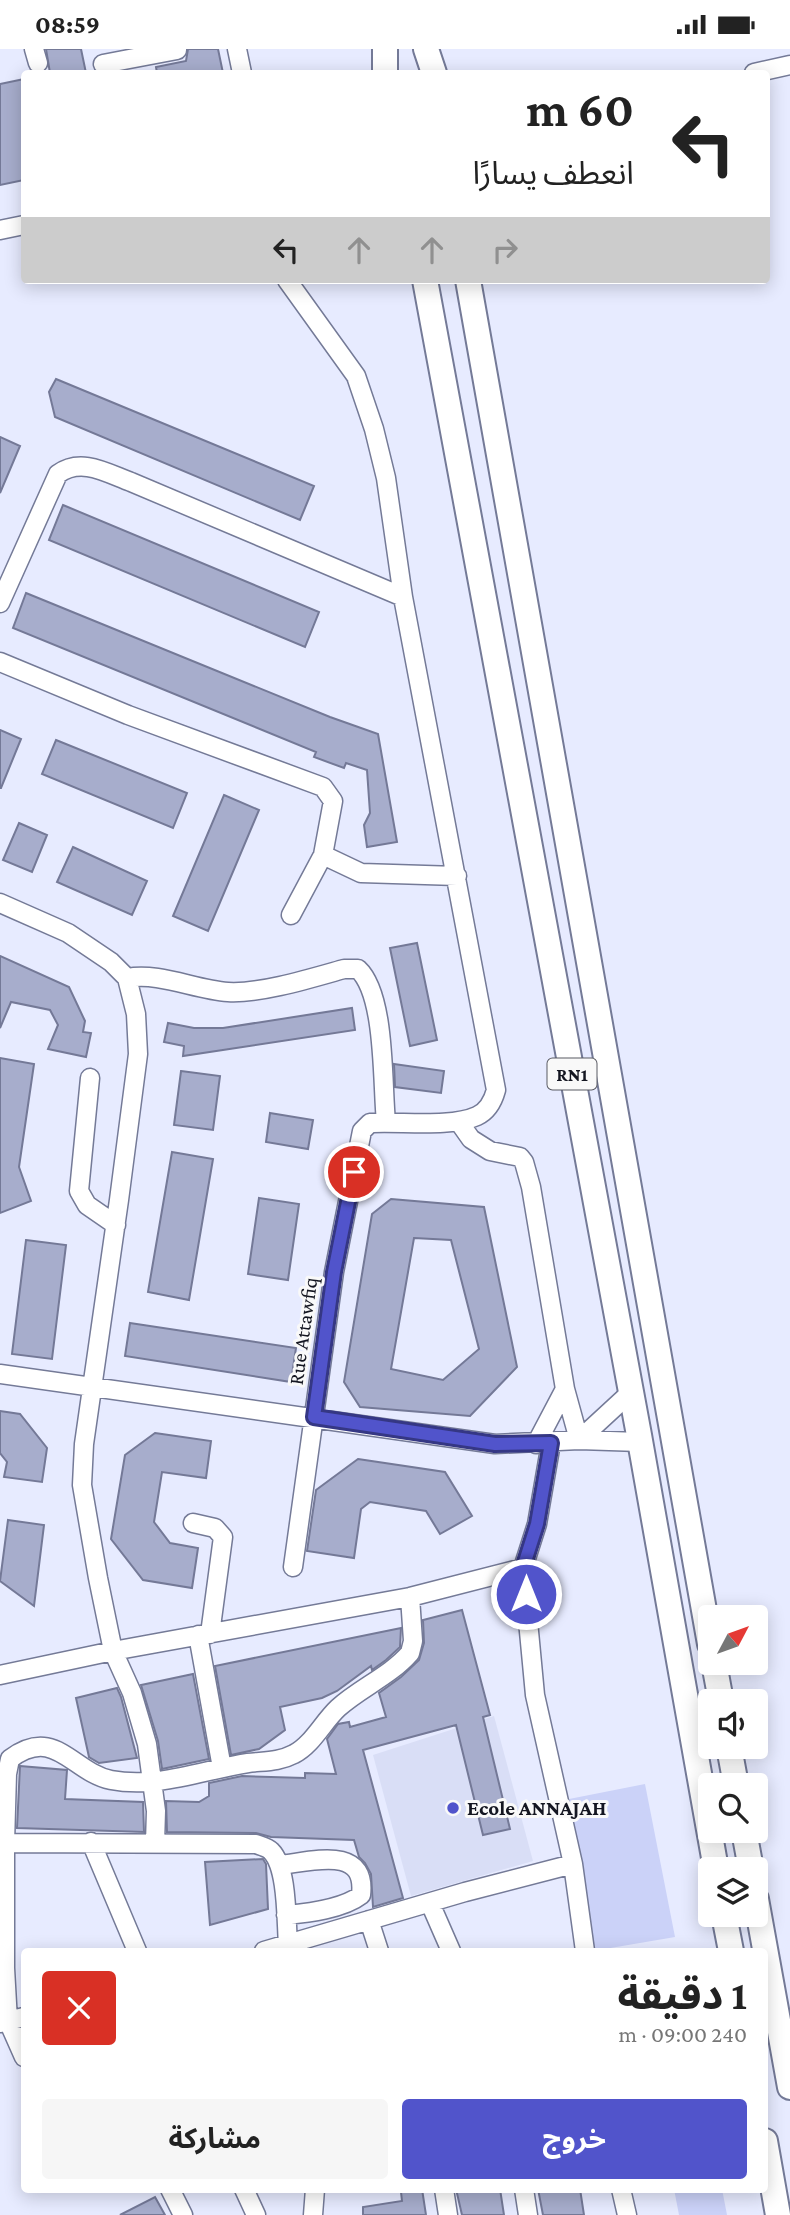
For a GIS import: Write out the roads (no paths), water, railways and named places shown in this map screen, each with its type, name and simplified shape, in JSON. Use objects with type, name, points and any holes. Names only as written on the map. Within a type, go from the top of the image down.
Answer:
[{"type":"highway","points":[[385,49],[385,70]]},
{"type":"highway","points":[[426,49],[433,70]]},
{"type":"highway","name":"RN1","points":[[426,284],[640,1442],[714,1857]]},
{"type":"highway","name":"RN1","points":[[469,284],[703,1605]]},
{"type":"highway","points":[[726,1927],[730,1948]]},
{"type":"highway","points":[[761,1927],[765,1948]]},
{"type":"highway","points":[[768,1965],[790,2087]]},
{"type":"highway","points":[[768,2158],[778,2215]]},
{"type":"street","points":[[237,49],[241,70]]},
{"type":"street","points":[[102,62],[177,50]]},
{"type":"street","points":[[768,70],[790,65]]},
{"type":"street","points":[[0,230],[21,226]]},
{"type":"street","points":[[127,978],[158,979],[230,992],[261,989],[344,969],[358,969],[364,975],[372,995],[379,1027],[386,1122],[459,1122],[479,1115],[493,1101],[496,1090],[403,597],[386,478],[360,385],[344,358],[290,284]]},
{"type":"street","points":[[0,603],[58,474],[75,465],[131,481],[403,597]]},
{"type":"street","points":[[0,662],[128,715],[316,783],[330,795],[333,801],[323,855],[291,915]]},
{"type":"street","points":[[323,855],[361,873],[457,876]]},
{"type":"street","points":[[0,903],[68,933],[111,962],[127,978],[136,1014],[138,1054],[84,1444],[82,1485],[97,1578],[113,1651],[141,1718],[153,1782],[155,1843]]},
{"type":"street","points":[[90,1078],[79,1191],[87,1205],[116,1225]]},
{"type":"street","name":"Rue Attawfiq","points":[[293,1567],[334,1272],[358,1147],[365,1126],[386,1122]]},
{"type":"street","points":[[459,1122],[471,1139],[490,1151],[514,1155],[524,1162],[531,1187],[565,1389],[579,1440]]},
{"type":"street","points":[[0,1374],[495,1444],[579,1440],[640,1442]]},
{"type":"street","points":[[565,1389],[543,1443],[537,1524],[523,1568],[535,1695],[573,1864],[585,1948]]},
{"type":"street","points":[[579,1440],[630,1393]]},
{"type":"street","points":[[193,1523],[215,1528],[223,1538],[204,1634],[222,1768]]},
{"type":"street","points":[[0,1675],[113,1651],[410,1597],[523,1568]]},
{"type":"street","points":[[21,2048],[11,2020],[3,1922],[2,1843],[10,1759],[21,1751],[45,1747],[65,1753],[92,1774],[111,1780],[153,1782],[222,1768],[276,1761],[296,1754],[339,1707],[405,1659],[413,1646],[410,1597]]},
{"type":"street","points":[[91,1842],[136,1948]]},
{"type":"street","points":[[2,1843],[256,1844],[272,1852],[280,1865],[289,1948],[369,1920],[573,1864]]},
{"type":"street","points":[[280,1865],[329,1859],[345,1860],[354,1866],[362,1887],[361,1895],[354,1901],[312,1912],[286,1915]]},
{"type":"street","points":[[430,1903],[450,1948]]},
{"type":"street","points":[[369,1920],[378,1948]]},
{"type":"street","points":[[172,2193],[183,2215]]},
{"type":"street","points":[[246,2193],[256,2215]]},
{"type":"street","points":[[313,2215],[315,2193]]},
{"type":"street","points":[[445,2193],[448,2215]]},
{"type":"street","points":[[525,2193],[528,2215]]},
{"type":"street","points":[[622,2193],[627,2215]]},
{"type":"place","name":"Ecole ANNAJAH","points":[[453,1808]]}]
